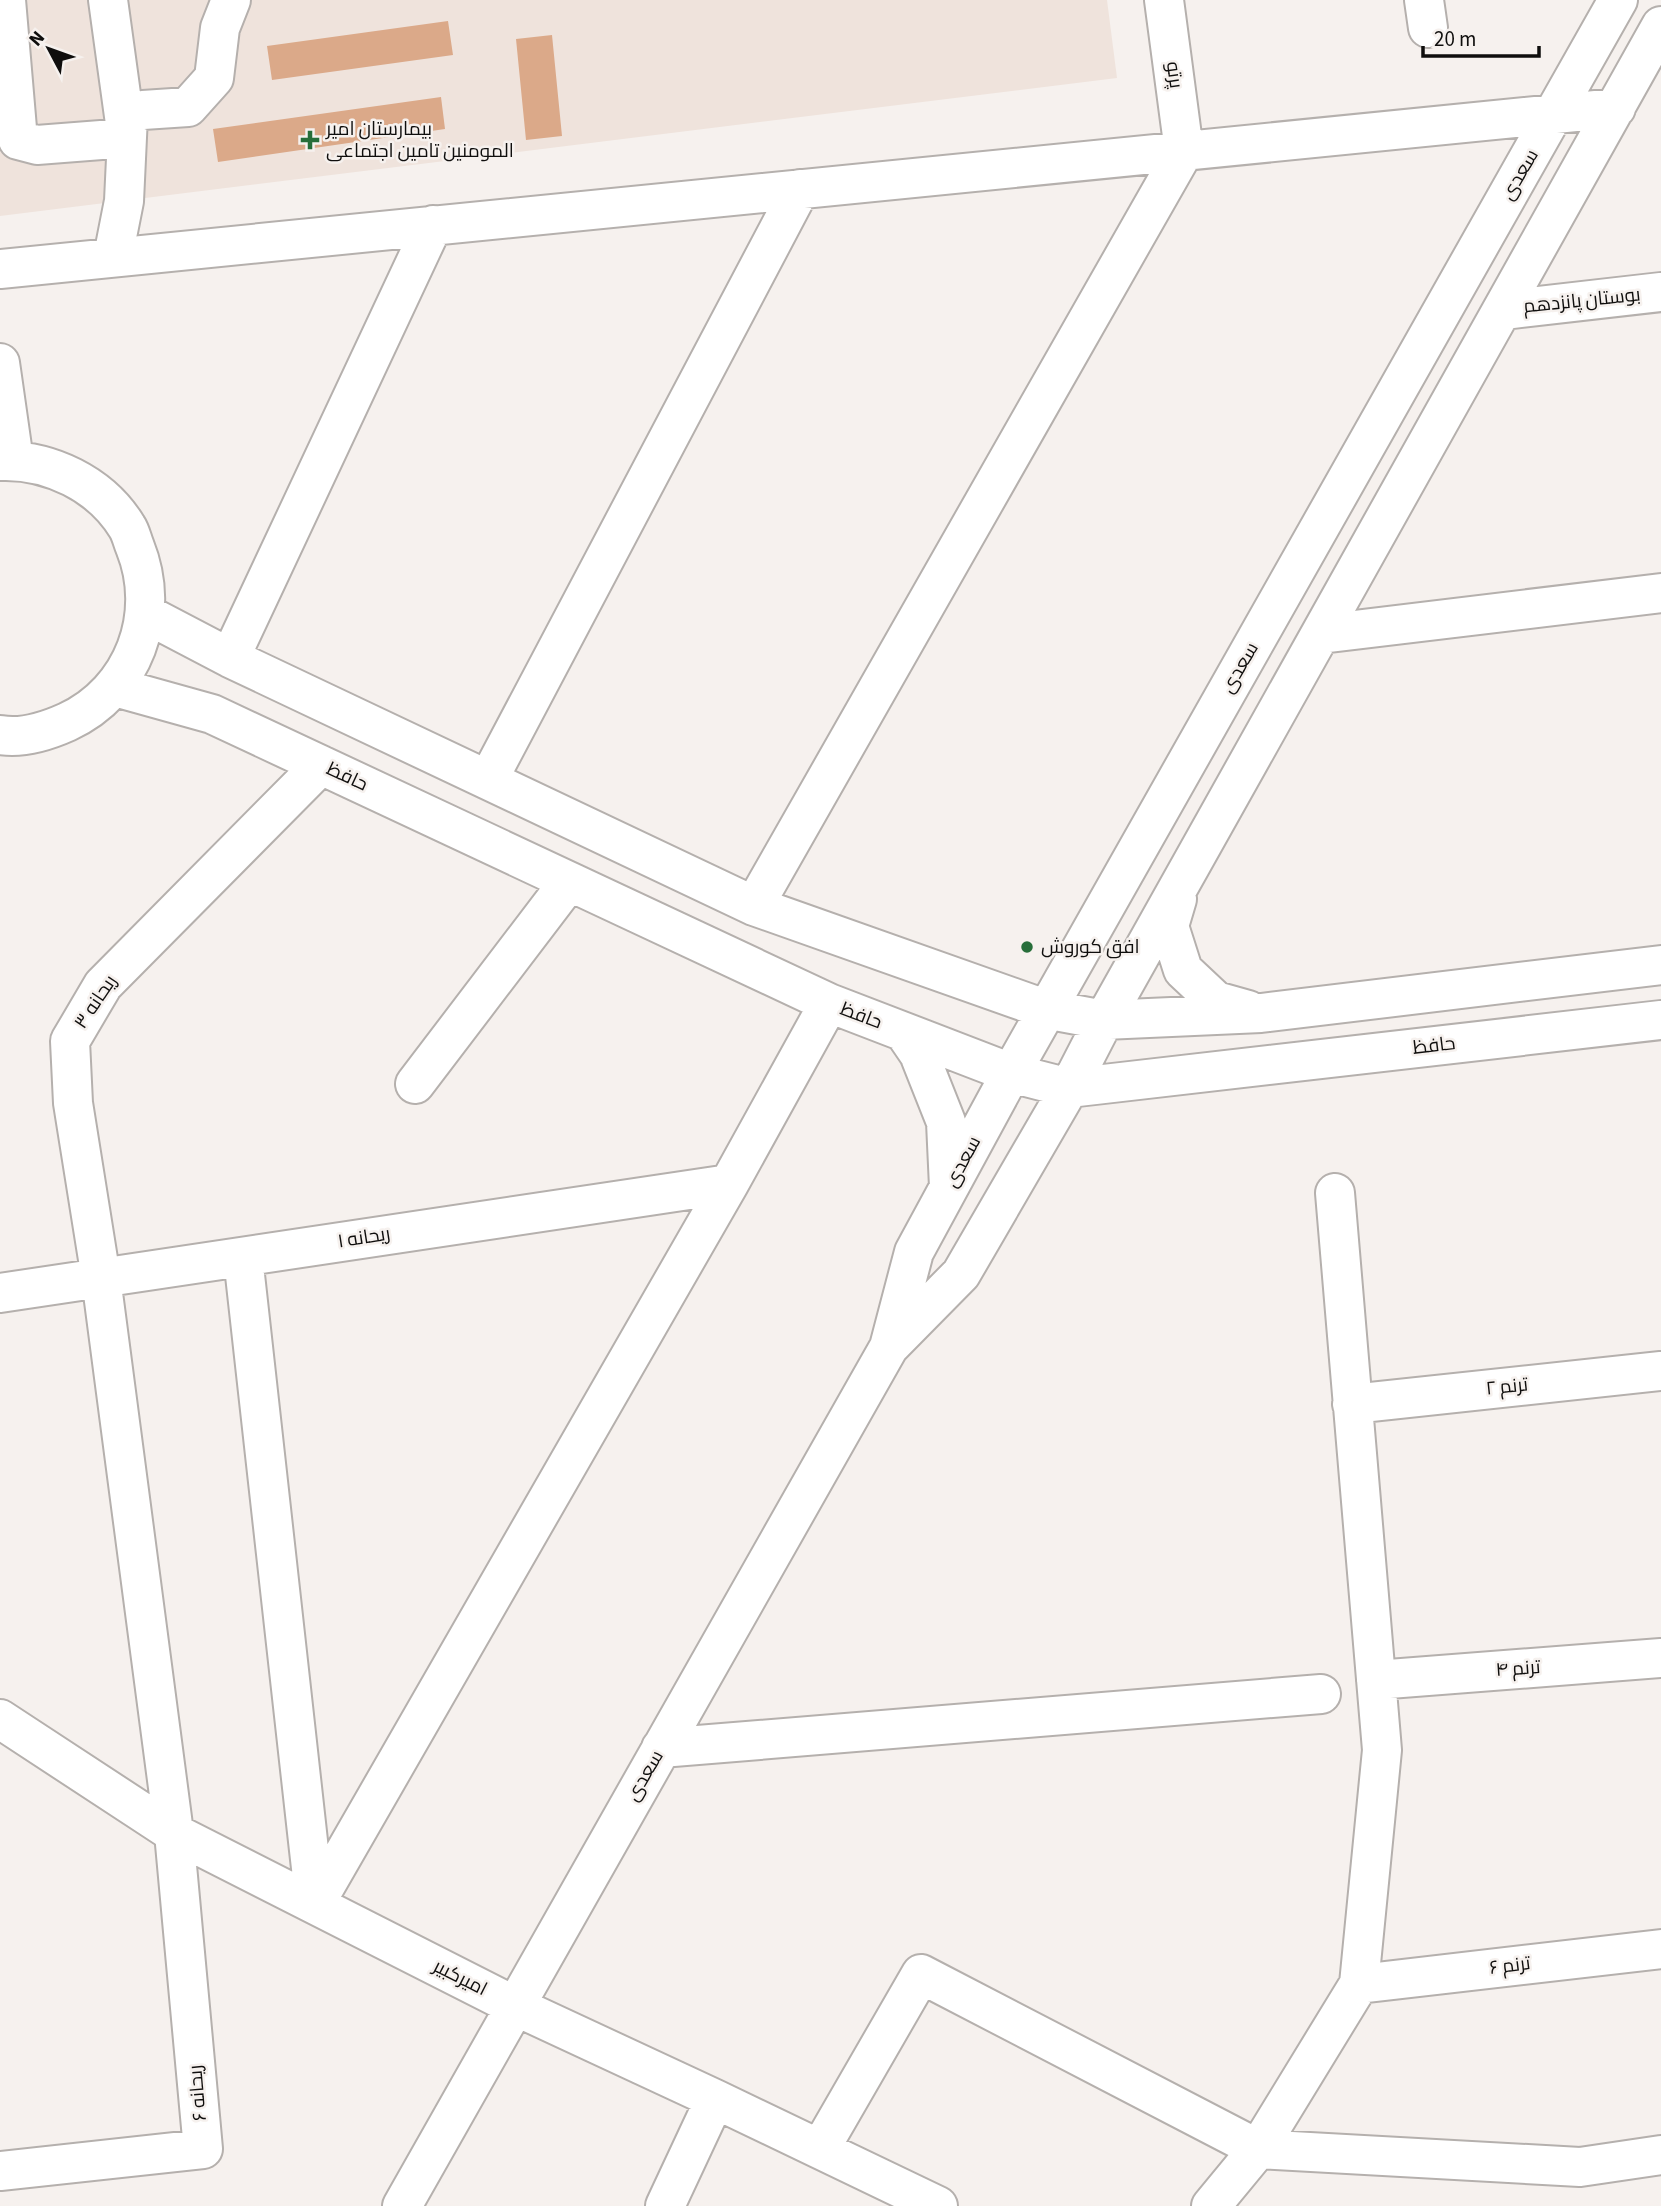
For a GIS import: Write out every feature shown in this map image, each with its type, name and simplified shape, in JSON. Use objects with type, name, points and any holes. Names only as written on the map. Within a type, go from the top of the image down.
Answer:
[{"type":"street","points":[[6,0],[18,140],[37,145],[127,138]]},
{"type":"street","points":[[108,0],[127,138]]},
{"type":"street","points":[[113,257],[124,201],[128,116],[143,110],[188,107],[214,78],[220,28],[231,0]]},
{"type":"street","name":"پرتو","points":[[1164,0],[1184,151]]},
{"type":"street","name":"سعدی","points":[[402,2206],[889,1347],[914,1252],[1045,1009],[1618,0]]},
{"type":"street","name":"سعدی","points":[[889,1347],[961,1274],[1069,1088],[1104,1020],[1661,26]]},
{"type":"street","points":[[0,269],[1616,108]]},
{"type":"street","points":[[754,906],[1184,151]]},
{"type":"street","points":[[488,779],[800,189]]},
{"type":"street","points":[[230,658],[433,225]]},
{"type":"street","name":"بوستان پانزدهم","points":[[1504,310],[1661,292]]},
{"type":"street","points":[[0,363],[7,461],[59,470],[98,492],[127,527],[144,569],[146,614],[135,652],[115,687],[85,713],[73,719],[48,730],[3,738]]},
{"type":"street","points":[[1321,634],[1661,593]]},
{"type":"street","points":[[146,614],[230,658],[754,906],[1045,1009],[1104,1020],[1261,1013],[1661,965]]},
{"type":"street","name":"حافظ","points":[[115,687],[212,714],[829,1003],[1011,1073],[1069,1088],[1661,1020]]},
{"type":"street","name":"ریحانه ۳","points":[[174,1833],[101,1278],[73,1103],[70,1041],[103,985],[321,765]]},
{"type":"street","points":[[415,1084],[568,883]]},
{"type":"street","points":[[1181,883],[1169,926],[1183,970],[1216,1001],[1261,1013]]},
{"type":"street","points":[[315,1905],[729,1184],[829,1003]]},
{"type":"street","points":[[904,1032],[919,1054],[946,1122],[949,1187]]},
{"type":"street","name":"ریحانه ۱","points":[[0,1293],[729,1184]]},
{"type":"street","points":[[1211,2206],[1258,2149],[1359,1984],[1382,1750],[1335,1193]]},
{"type":"street","points":[[243,1257],[315,1905]]},
{"type":"street","name":"ترنم ۲","points":[[1353,1404],[1661,1371]]},
{"type":"street","name":"ترنم ۴","points":[[1376,1680],[1661,1658]]},
{"type":"street","points":[[662,1748],[1321,1694]]},
{"type":"street","name":"امیرکبیر","points":[[0,1718],[174,1833],[515,2006],[938,2206]]},
{"type":"street","name":"ریحانه ۶","points":[[0,2171],[203,2150],[174,1833]]},
{"type":"street","name":"ترنم ۶","points":[[1359,1984],[1661,1949]]},
{"type":"street","points":[[820,2149],[921,1974],[1258,2149],[1580,2167],[1661,2155]]},
{"type":"street","points":[[665,2206],[715,2099]]},
{"type":"shaded area","name":"بیمارستان امیر المومنین تامین اجتماعی","points":[[0,0],[1107,0],[1117,78],[0,216]]},
{"type":"building","points":[[448,21],[453,55],[272,80],[267,46]]},
{"type":"building","points":[[552,35],[562,136],[526,140],[516,39]]},
{"type":"building","points":[[441,97],[445,129],[218,162],[213,129]]},
{"type":"place","name":"بیمارستان امیر المومنین تامین اجتماعی","points":[[310,140]]},
{"type":"place","name":"افق کوروش","points":[[1027,947]]}]
